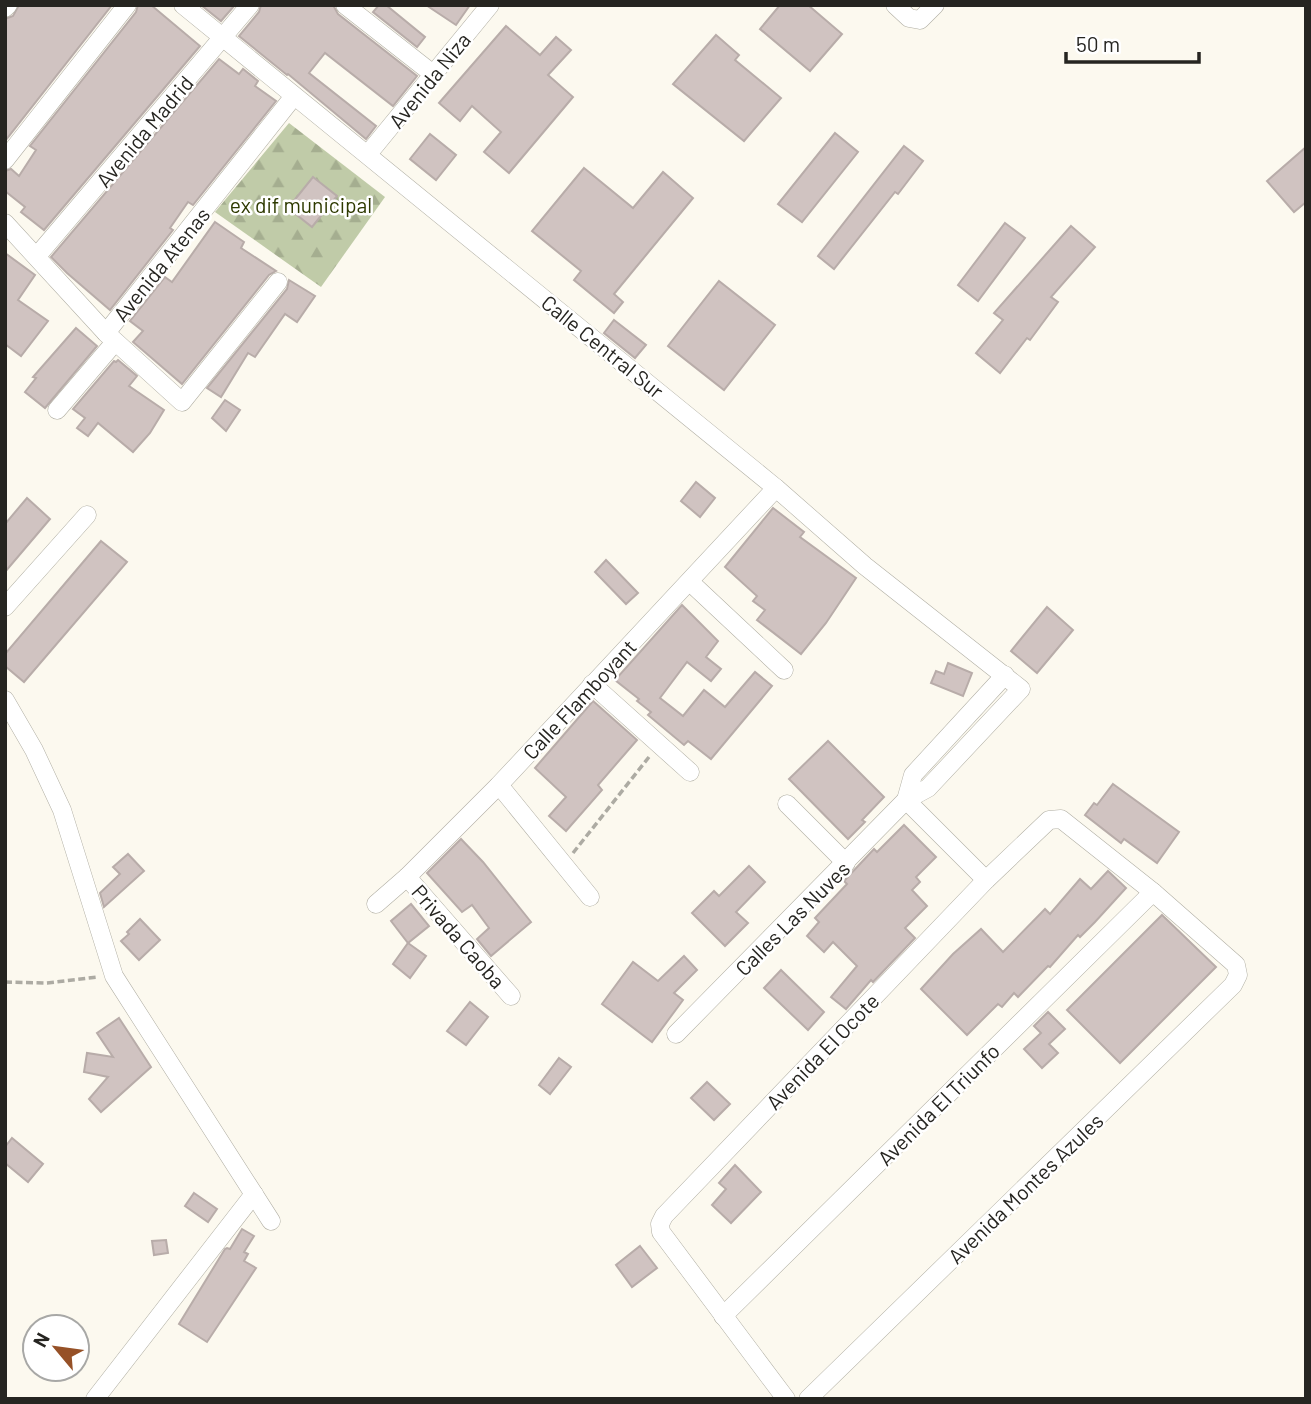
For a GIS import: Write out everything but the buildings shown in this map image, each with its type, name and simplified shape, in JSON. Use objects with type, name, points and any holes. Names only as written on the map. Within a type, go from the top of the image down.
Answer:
[{"type":"street","points":[[5,160],[127,5]]},
{"type":"street","name":"Calle Central Sur","points":[[183,5],[776,488],[865,566],[1021,689]]},
{"type":"street","name":"Avenida Madrid","points":[[37,256],[250,5]]},
{"type":"street","name":"Avenida Niza","points":[[368,154],[490,5]]},
{"type":"street","points":[[895,5],[909,18],[919,20],[934,5]]},
{"type":"street","points":[[352,7],[433,74]]},
{"type":"street","name":"Avenida Atenas","points":[[57,410],[294,96]]},
{"type":"street","points":[[5,223],[111,337],[182,402],[278,282]]},
{"type":"street","name":"Calle Flamboyant","points":[[376,904],[407,877],[499,785],[776,488]]},
{"type":"street","points":[[5,607],[87,515]]},
{"type":"street","points":[[690,582],[784,670]]},
{"type":"street","name":"Calles Las Nuves","points":[[906,800],[913,775],[1004,675]]},
{"type":"street","points":[[592,684],[690,772]]},
{"type":"street","name":"Calles Las Nuves","points":[[676,1034],[906,800],[928,788],[1021,689]]},
{"type":"street","points":[[5,700],[34,750],[62,810],[114,976],[271,1221]]},
{"type":"street","points":[[499,785],[590,897]]},
{"type":"street","points":[[906,800],[986,880]]},
{"type":"street","points":[[787,804],[846,863]]},
{"type":"street","name":"Avenida El Ocote","points":[[723,1317],[661,1232],[660,1224],[664,1216],[986,880],[1049,820],[1060,819],[1153,892]]},
{"type":"street","name":"Privada Caoba","points":[[407,877],[511,996]]},
{"type":"street","name":"Avenida Montes Azules","points":[[808,1399],[1233,985],[1238,975],[1236,965],[1153,892]]},
{"type":"street","name":"Avenida El Triunfo","points":[[723,1317],[1153,892]]},
{"type":"street","points":[[95,1399],[254,1194]]},
{"type":"street","points":[[723,1317],[786,1399]]},
{"type":"path","points":[[564,865],[659,745]]},
{"type":"path","points":[[5,982],[47,983],[114,976]]},
{"type":"green space","name":"ex dif municipal","points":[[289,123],[385,197],[321,287],[215,212]]}]
